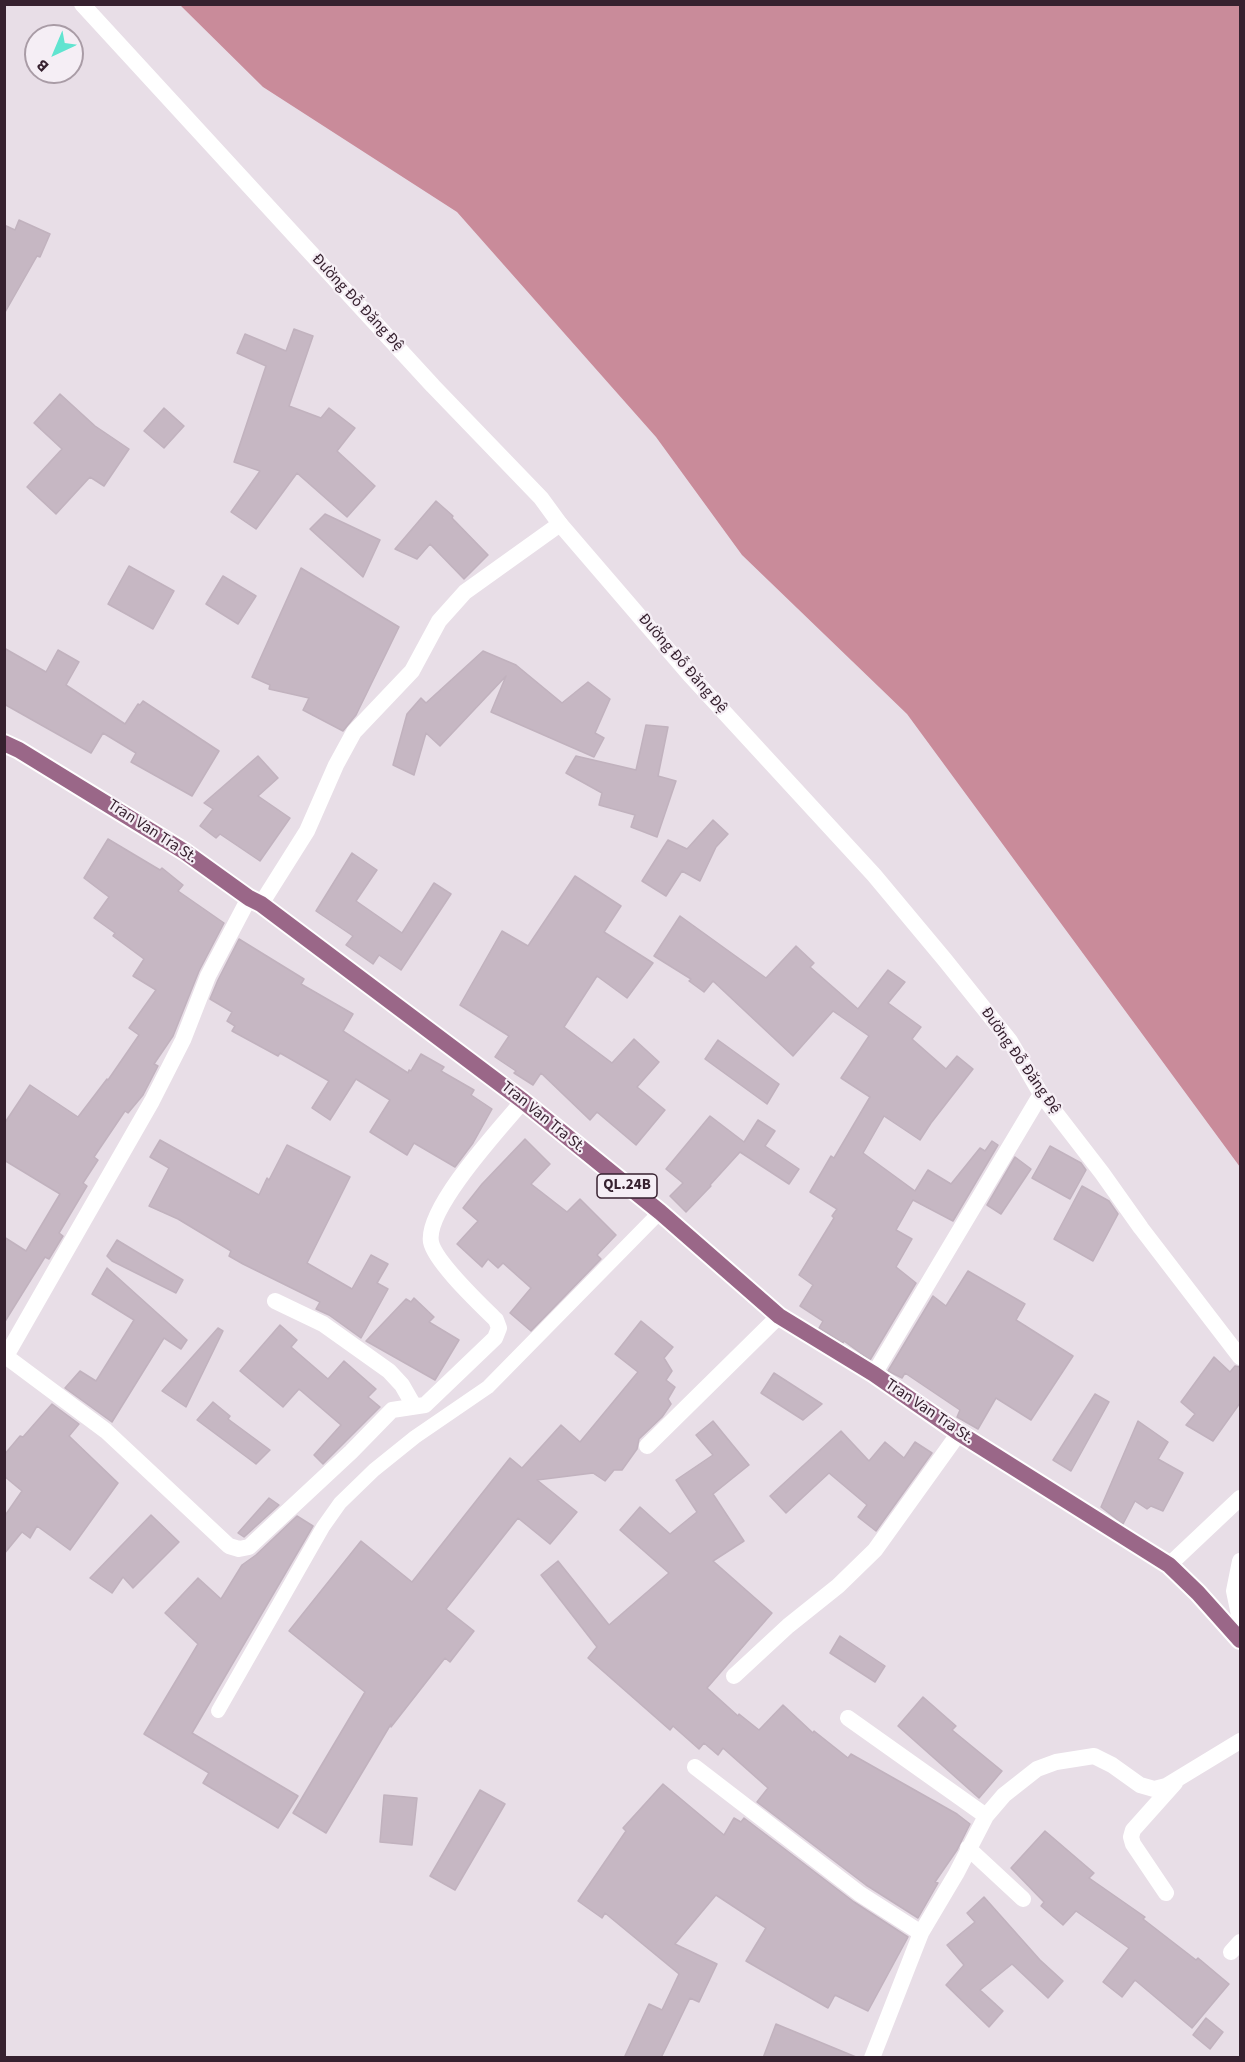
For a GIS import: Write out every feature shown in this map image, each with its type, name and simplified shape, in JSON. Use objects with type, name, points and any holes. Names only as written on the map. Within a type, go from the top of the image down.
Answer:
[{"type":"main road","name":"Tran Van Tra St.","points":[[4,743],[185,852],[255,901],[523,1101],[660,1212],[780,1316],[874,1374],[959,1433],[1169,1565],[1198,1593],[1240,1640]]},
{"type":"street","name":"Đường Đỗ Đăng Đệ","points":[[82,4],[433,386],[541,498],[560,524],[689,674],[874,875],[1010,1041],[1041,1094],[1102,1173],[1140,1228],[1240,1357]]},
{"type":"street","points":[[523,1101],[456,1182],[435,1220],[431,1241],[439,1259],[496,1320],[499,1328],[495,1338],[425,1405],[392,1410],[249,1547],[238,1549],[229,1546],[106,1431],[5,1355],[152,1101],[183,1040],[208,976],[255,901],[307,831],[336,765],[354,732],[412,671],[439,621],[465,592],[560,524]]},
{"type":"street","points":[[874,1374],[1041,1094]]},
{"type":"street","points":[[275,1301],[323,1324],[388,1371],[402,1385],[414,1406]]},
{"type":"street","points":[[646,1446],[780,1316]]},
{"type":"street","points":[[734,1676],[788,1626],[838,1586],[875,1550],[959,1433]]},
{"type":"street","points":[[1169,1565],[1240,1498]]},
{"type":"street","points":[[1240,1561],[1234,1591],[1240,1620]]},
{"type":"street","points":[[848,1718],[986,1816]]},
{"type":"street","points":[[872,2058],[921,1933],[956,1874],[986,1816],[1004,1795],[1037,1769],[1094,1756],[1112,1765],[1140,1785],[1154,1789],[1178,1779],[1240,1742]]},
{"type":"street","points":[[695,1767],[860,1894],[921,1933]]},
{"type":"street","points":[[1166,1893],[1131,1838],[1132,1830],[1178,1779]]},
{"type":"street","points":[[968,1848],[1023,1899]]},
{"type":"lane","points":[[218,1711],[323,1527],[340,1503],[374,1470],[415,1437],[488,1387],[660,1212]]},
{"type":"shaded area","points":[[180,5],[1240,5],[1240,1167],[907,714],[742,555],[656,437],[457,212],[263,87]]},
{"type":"building","points":[[19,220],[50,234],[40,257],[37,256],[4,314],[4,225],[15,230]]},
{"type":"building","points":[[294,329],[313,336],[289,406],[321,418],[329,408],[355,428],[337,451],[375,486],[347,517],[297,473],[256,529],[231,512],[260,471],[234,462],[266,366],[237,353],[245,334],[286,351]]},
{"type":"building","points":[[60,394],[95,426],[129,449],[104,486],[90,477],[56,514],[27,487],[62,449],[34,423]]},
{"type":"building","points":[[164,408],[184,426],[164,448],[144,431]]},
{"type":"building","points":[[436,501],[453,516],[452,518],[488,555],[464,579],[430,544],[417,559],[395,549]]},
{"type":"building","points":[[325,514],[380,540],[363,577],[310,529]]},
{"type":"building","points":[[129,566],[174,591],[153,629],[108,604]]},
{"type":"building","points":[[301,568],[399,627],[356,715],[343,731],[303,710],[309,698],[269,689],[270,685],[252,677]]},
{"type":"building","points":[[223,576],[256,596],[238,624],[206,604]]},
{"type":"building","points":[[4,648],[46,672],[58,650],[79,662],[66,685],[125,724],[138,704],[140,705],[143,701],[219,751],[192,796],[131,762],[136,753],[103,733],[91,753],[4,704]]},
{"type":"building","points":[[483,651],[516,665],[562,703],[588,682],[610,699],[595,733],[604,738],[594,757],[491,712],[506,676],[440,746],[426,733],[414,775],[393,765],[407,714],[421,698],[426,703]]},
{"type":"building","points":[[646,725],[668,727],[658,776],[676,781],[657,837],[631,827],[635,815],[599,805],[602,793],[566,773],[576,756],[636,770]]},
{"type":"building","points":[[258,756],[278,778],[258,796],[290,818],[260,861],[220,834],[216,838],[200,826],[213,809],[204,803]]},
{"type":"building","points":[[713,820],[728,834],[716,847],[700,881],[682,871],[666,896],[642,881],[668,840],[687,849]]},
{"type":"building","points":[[108,839],[160,870],[162,868],[183,885],[178,891],[224,923],[199,971],[173,1036],[154,1064],[158,1066],[143,1095],[128,1113],[125,1111],[94,1157],[98,1160],[83,1183],[87,1186],[59,1233],[63,1236],[49,1259],[45,1257],[4,1323],[4,1237],[26,1251],[60,1194],[4,1160],[4,1124],[30,1085],[78,1117],[108,1080],[139,1035],[129,1028],[156,990],[133,976],[144,959],[113,936],[115,933],[94,918],[109,897],[84,878]]},
{"type":"building","points":[[352,853],[377,870],[356,901],[402,933],[434,883],[451,894],[401,970],[379,955],[373,964],[346,945],[353,936],[316,911]]},
{"type":"building","points":[[575,876],[621,906],[604,932],[653,963],[627,998],[597,976],[564,1027],[612,1063],[634,1039],[659,1062],[637,1087],[665,1110],[636,1145],[597,1112],[590,1120],[541,1073],[533,1085],[514,1073],[516,1071],[495,1057],[509,1036],[460,1005],[502,931],[528,946]]},
{"type":"building","points":[[680,916],[766,978],[796,946],[814,963],[810,967],[858,1009],[888,970],[905,982],[888,1003],[921,1027],[912,1039],[946,1069],[957,1056],[973,1069],[920,1140],[884,1116],[863,1153],[915,1191],[928,1170],[951,1184],[980,1148],[985,1151],[992,1141],[998,1145],[953,1221],[913,1200],[896,1230],[912,1239],[896,1267],[916,1283],[870,1360],[844,1341],[843,1343],[819,1328],[823,1321],[800,1306],[813,1285],[799,1275],[834,1218],[832,1216],[837,1209],[810,1192],[831,1156],[834,1158],[870,1097],[841,1078],[869,1036],[833,1011],[793,1056],[713,981],[704,992],[689,981],[691,979],[654,956]]},
{"type":"building","points":[[239,939],[304,979],[301,984],[353,1014],[343,1031],[408,1073],[421,1054],[444,1067],[441,1071],[474,1090],[471,1095],[492,1109],[473,1143],[455,1167],[414,1143],[407,1155],[370,1132],[390,1100],[356,1079],[330,1120],[312,1108],[329,1081],[280,1053],[278,1056],[232,1031],[235,1026],[227,1021],[232,1012],[210,999]]},
{"type":"building","points":[[718,1040],[779,1084],[767,1104],[705,1059]]},
{"type":"building","points":[[710,1116],[744,1142],[758,1120],[775,1131],[765,1146],[799,1169],[789,1184],[740,1152],[686,1212],[670,1196],[683,1183],[666,1169]]},
{"type":"building","points":[[525,1139],[550,1164],[531,1184],[567,1212],[580,1199],[616,1235],[597,1255],[601,1259],[531,1331],[510,1313],[531,1288],[503,1263],[498,1268],[488,1259],[482,1267],[457,1244],[478,1221],[463,1208],[482,1184]]},
{"type":"building","points":[[160,1140],[259,1195],[287,1145],[350,1177],[307,1263],[352,1289],[371,1255],[388,1264],[377,1283],[388,1289],[361,1338],[329,1315],[316,1309],[320,1302],[243,1264],[229,1256],[231,1251],[178,1219],[149,1206],[169,1168],[150,1157]]},
{"type":"building","points":[[1050,1146],[1081,1163],[1086,1170],[1070,1199],[1032,1178]]},
{"type":"building","points":[[1015,1157],[1031,1169],[1001,1214],[987,1205]]},
{"type":"building","points":[[1082,1186],[1109,1201],[1118,1214],[1093,1261],[1054,1239]]},
{"type":"building","points":[[117,1240],[183,1280],[176,1293],[112,1261],[107,1256]]},
{"type":"building","points":[[107,1268],[187,1340],[181,1349],[164,1338],[112,1422],[65,1388],[80,1371],[96,1381],[134,1320],[92,1294]]},
{"type":"building","points":[[968,1271],[1025,1304],[1016,1320],[1073,1356],[1031,1420],[996,1398],[978,1429],[957,1417],[960,1410],[905,1373],[902,1378],[888,1371],[933,1296],[946,1306]]},
{"type":"building","points":[[414,1298],[434,1317],[429,1322],[459,1340],[435,1380],[366,1341],[406,1299],[411,1302]]},
{"type":"building","points":[[641,1321],[673,1347],[664,1358],[672,1371],[666,1380],[675,1387],[668,1399],[671,1404],[662,1417],[639,1439],[637,1449],[622,1470],[614,1470],[605,1481],[593,1473],[537,1480],[577,1512],[550,1544],[518,1518],[446,1609],[474,1631],[450,1662],[445,1658],[391,1727],[391,1724],[326,1833],[293,1813],[365,1692],[289,1631],[361,1541],[412,1582],[510,1458],[522,1468],[561,1425],[580,1442],[638,1372],[615,1354]]},
{"type":"building","points":[[280,1325],[297,1340],[291,1347],[328,1379],[344,1361],[376,1389],[368,1397],[380,1407],[323,1464],[314,1455],[341,1425],[299,1389],[283,1407],[240,1371]]},
{"type":"building","points":[[218,1328],[223,1331],[186,1407],[162,1391]]},
{"type":"building","points":[[1214,1357],[1230,1372],[1235,1366],[1240,1367],[1240,1403],[1213,1441],[1186,1425],[1195,1414],[1181,1402]]},
{"type":"building","points":[[774,1373],[822,1404],[803,1420],[761,1393]]},
{"type":"building","points":[[1095,1394],[1109,1402],[1071,1471],[1053,1460]]},
{"type":"building","points":[[213,1402],[230,1416],[228,1419],[270,1450],[256,1464],[197,1420]]},
{"type":"building","points":[[52,1404],[79,1424],[69,1436],[118,1483],[70,1550],[37,1526],[30,1538],[22,1532],[4,1554],[4,1517],[22,1491],[4,1476],[4,1455]]},
{"type":"building","points":[[713,1421],[749,1465],[713,1494],[744,1541],[713,1561],[772,1613],[707,1688],[738,1716],[739,1714],[759,1730],[783,1705],[813,1733],[814,1731],[848,1758],[851,1754],[957,1814],[970,1824],[957,1850],[935,1882],[938,1883],[918,1918],[866,1885],[757,1802],[768,1788],[723,1748],[718,1755],[704,1743],[699,1749],[673,1726],[670,1730],[588,1658],[597,1647],[541,1575],[558,1561],[609,1625],[669,1573],[620,1530],[640,1507],[670,1534],[697,1512],[676,1480],[713,1455],[696,1435]]},
{"type":"building","points":[[1138,1421],[1168,1442],[1158,1459],[1183,1473],[1163,1511],[1151,1506],[1147,1509],[1135,1501],[1123,1524],[1101,1507]]},
{"type":"building","points":[[841,1431],[869,1461],[885,1442],[904,1458],[915,1442],[932,1453],[876,1531],[858,1517],[867,1505],[829,1473],[786,1513],[770,1496]]},
{"type":"building","points":[[269,1498],[279,1505],[244,1537],[238,1533]]},
{"type":"building","points":[[151,1515],[179,1542],[133,1588],[123,1577],[112,1593],[90,1578]]},
{"type":"building","points":[[297,1516],[313,1526],[192,1733],[298,1796],[278,1828],[203,1783],[209,1773],[144,1734],[198,1644],[165,1613],[198,1578],[221,1599],[242,1565],[256,1555]]},
{"type":"building","points":[[840,1636],[885,1666],[875,1682],[830,1653]]},
{"type":"building","points":[[923,1697],[956,1726],[952,1730],[1002,1771],[979,1798],[898,1726]]},
{"type":"building","points":[[663,1784],[724,1835],[734,1818],[741,1822],[744,1818],[854,1902],[908,1937],[868,2011],[835,1995],[828,2008],[746,1961],[766,1928],[716,1895],[675,1944],[717,1964],[699,2002],[690,1998],[661,2058],[624,2058],[649,2004],[662,2010],[679,1974],[605,1913],[602,1918],[578,1901],[626,1831],[623,1828]]},
{"type":"building","points":[[480,1790],[505,1804],[455,1890],[430,1876]]},
{"type":"building","points":[[384,1795],[417,1798],[412,1845],[380,1842]]},
{"type":"building","points":[[1045,1831],[1094,1873],[1089,1878],[1145,1917],[1143,1919],[1196,1960],[1198,1958],[1229,1984],[1192,2028],[1135,1980],[1122,1997],[1103,1982],[1129,1948],[1076,1911],[1063,1925],[1041,1906],[1044,1902],[1011,1868]]},
{"type":"building","points":[[984,1897],[1040,1960],[1063,1981],[1048,1998],[1012,1964],[980,1990],[1003,2011],[989,2027],[946,1985],[964,1965],[947,1945],[975,1922],[967,1913]]},
{"type":"building","points":[[1206,2018],[1223,2032],[1210,2049],[1193,2035]]},
{"type":"building","points":[[776,2024],[856,2057],[856,2058],[763,2058]]}]
